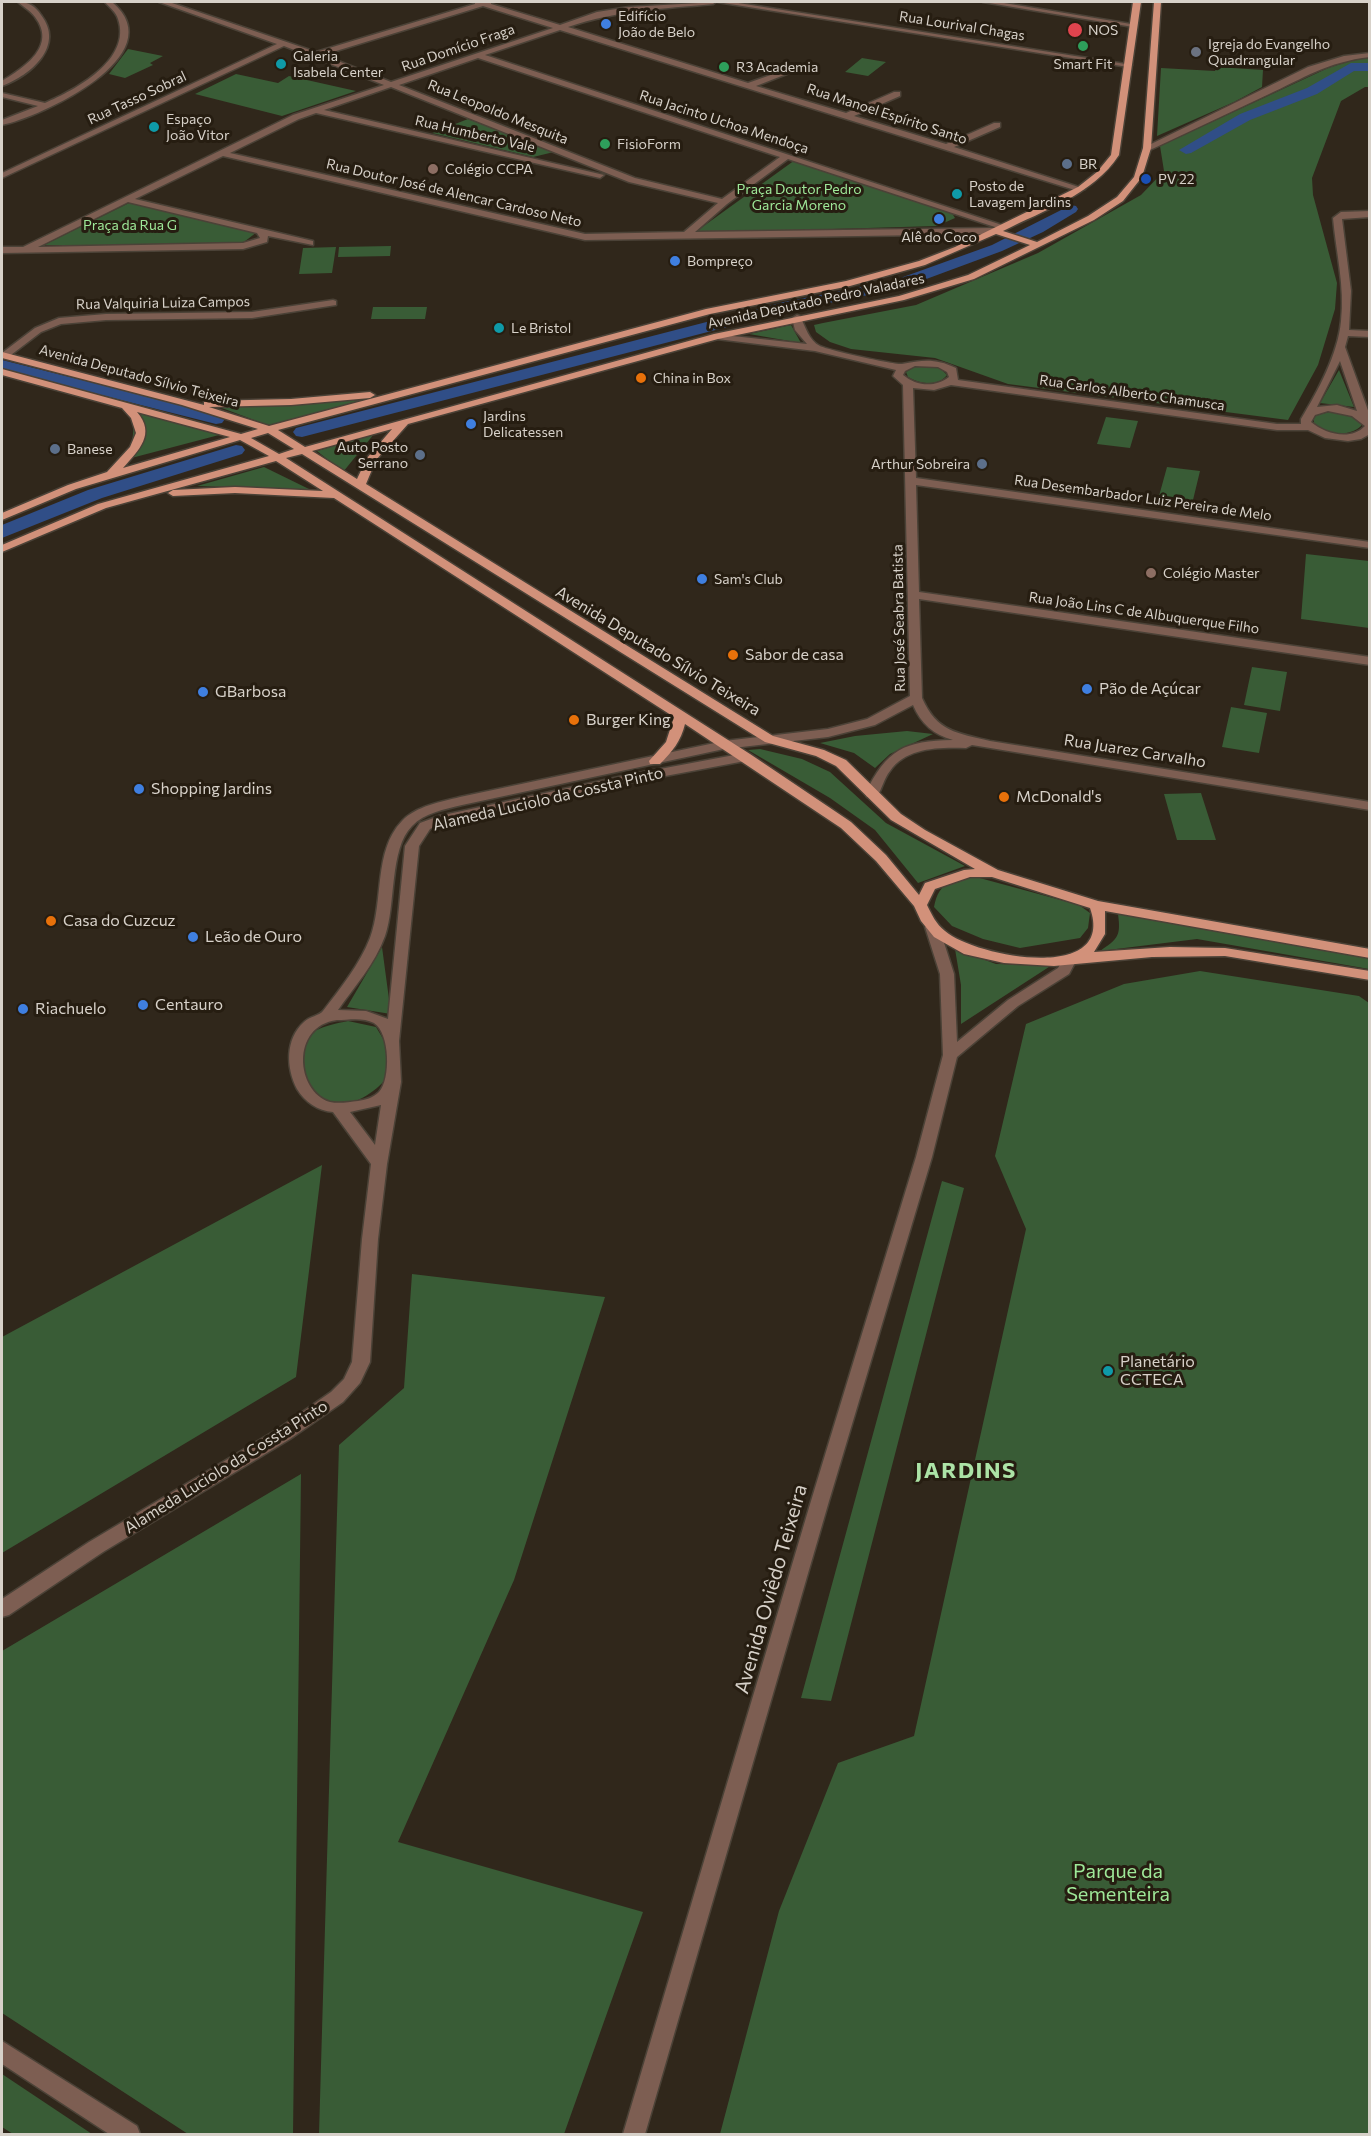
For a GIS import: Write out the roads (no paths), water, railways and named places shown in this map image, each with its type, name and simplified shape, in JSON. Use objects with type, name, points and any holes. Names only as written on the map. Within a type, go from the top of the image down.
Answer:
[{"type":"main road","name":"Avenida Deputado Pedro Valadares","points":[[2,516],[72,487],[269,429],[709,311],[879,275],[931,259],[1001,231],[1081,189],[1099,177],[1115,155],[1133,80],[1128,65],[1137,2]]},
{"type":"main road","name":"Avenida Deputado Pedro Valadares","points":[[102,506],[717,336],[901,298],[934,289],[971,276],[1038,245],[1091,218],[1119,199],[1138,177],[1147,148],[1152,83],[1147,54],[1158,2]]},
{"type":"main road","points":[[1129,51],[1147,54]]},
{"type":"main road","points":[[1133,80],[1152,83]]},
{"type":"main road","points":[[1001,231],[1038,245]]},
{"type":"main road","points":[[631,359],[652,341],[639,330]]},
{"type":"main road","name":"Avenida Deputado Sílvio Teixeira","points":[[2,355],[186,403],[269,429],[769,739],[832,758],[841,763],[896,817],[920,833],[993,873]]},
{"type":"main road","name":"Avenida Deputado Sílvio Teixeira","points":[[2,372],[242,437],[279,458]]},
{"type":"main road","points":[[186,403],[281,403],[414,391]]},
{"type":"main road","points":[[112,474],[141,440],[143,430],[136,415],[123,405]]},
{"type":"main road","points":[[360,487],[364,470],[373,455],[406,422]]},
{"type":"main road","points":[[279,458],[680,718],[745,757],[846,825],[881,858],[921,905],[932,927],[964,950],[990,956],[1051,962],[1074,958],[1156,952],[1223,952],[1274,958],[1370,976]]},
{"type":"main road","points":[[2,549],[102,506],[172,494],[204,491],[339,495]]},
{"type":"main road","points":[[655,761],[669,748],[677,736],[680,718]]},
{"type":"main road","points":[[921,905],[930,886],[969,873],[993,873],[1096,905],[1370,954]]},
{"type":"main road","points":[[1074,958],[1098,937],[1100,915],[1096,905]]},
{"type":"street","points":[[2,84],[23,71],[39,56],[48,39],[46,26],[33,10],[21,2]]},
{"type":"street","points":[[2,123],[47,106],[95,78],[113,61],[124,42],[124,22],[117,8],[108,2]]},
{"type":"street","name":"Rua Leopoldo Mesquita","points":[[163,2],[316,55],[632,180],[724,202]]},
{"type":"street","points":[[316,55],[483,2]]},
{"type":"street","name":"Rua Manoel Espírito Santo","points":[[483,2],[1081,189]]},
{"type":"street","name":"Rua Domício Fraga","points":[[27,249],[125,199],[313,110],[611,11],[713,2]]},
{"type":"street","name":"Rua Lourival Chagas","points":[[721,2],[1128,65]]},
{"type":"street","points":[[987,2],[1133,25]]},
{"type":"street","name":"Rua Tasso Sobral","points":[[2,176],[283,44]]},
{"type":"street","points":[[1147,148],[1278,87],[1311,69],[1344,58],[1370,55]]},
{"type":"street","name":"Rua Jacinto Uchoa Mendoça","points":[[479,56],[961,213],[1001,231]]},
{"type":"street","points":[[750,85],[799,66]]},
{"type":"street","points":[[847,116],[897,94]]},
{"type":"street","points":[[2,95],[47,106]]},
{"type":"street","name":"Rua Humberto Vale","points":[[313,110],[532,161],[632,180]]},
{"type":"street","points":[[947,147],[997,124]]},
{"type":"street","points":[[532,161],[562,152]]},
{"type":"street","name":"Rua Doutor José de Alencar Cardoso Neto","points":[[220,153],[567,234],[608,238],[685,236]]},
{"type":"street","points":[[685,236],[724,202],[787,156]]},
{"type":"street","points":[[125,199],[262,235],[310,243]]},
{"type":"street","points":[[946,230],[958,222],[961,213]]},
{"type":"street","points":[[1310,427],[1306,423],[1308,415],[1344,333],[1347,293],[1340,255],[1337,218],[1345,214],[1370,214]]},
{"type":"street","points":[[685,236],[946,230],[1001,231]]},
{"type":"street","points":[[2,250],[243,246],[252,245],[262,235]]},
{"type":"street","name":"Rua Valquiria Luiza Campos","points":[[2,355],[38,330],[59,321],[106,317],[252,315],[333,303]]},
{"type":"street","points":[[797,318],[800,330],[815,348]]},
{"type":"street","points":[[1344,333],[1370,334]]},
{"type":"street","points":[[717,336],[815,348],[902,368],[923,362],[940,364],[954,374],[951,382]]},
{"type":"street","points":[[1340,346],[1368,428]]},
{"type":"street","name":"Rua José Seabra Batista","points":[[724,745],[828,733],[871,722],[916,698],[908,384],[898,376],[902,368]]},
{"type":"street","name":"Rua Carlos Alberto Chamusca","points":[[908,384],[931,387],[951,382],[1277,427],[1310,427],[1335,437],[1354,436],[1368,428]]},
{"type":"street","points":[[1308,415],[1321,409],[1350,411],[1368,428]]},
{"type":"street","name":"Rua Desembarbador Luiz Pereira de Melo","points":[[912,481],[1370,545]]},
{"type":"street","name":"Rua João Lins C de Albuquerque Filho","points":[[914,595],[1370,661]]},
{"type":"street","name":"Rua Juarez Carvalho","points":[[916,698],[922,715],[930,725],[946,734],[990,745],[1370,806]]},
{"type":"street","points":[[872,794],[885,767],[898,756],[914,750],[958,744],[990,745]]},
{"type":"street","name":"Alameda Luciolo da Cossta Pinto","points":[[327,1016],[363,963],[381,927],[394,848],[406,824],[422,813],[460,801],[724,745]]},
{"type":"street","name":"Alameda Luciolo da Cossta Pinto","points":[[393,1040],[412,846],[425,826],[439,820],[745,757]]},
{"type":"street","name":"Avenida Oviêdo Teixeira","points":[[634,2134],[820,1501],[924,1157],[950,1055],[947,974],[932,927]]},
{"type":"street","points":[[950,1055],[1013,1003],[1064,971],[1074,958]]},
{"type":"street","points":[[327,1016],[374,1018],[389,1029],[393,1040],[393,1082],[384,1096],[339,1109],[319,1104],[302,1088],[298,1075],[298,1051],[307,1026],[327,1016]]},
{"type":"street","name":"Alameda Luciolo da Cossta Pinto","points":[[2,1609],[96,1547],[284,1434],[337,1397],[351,1383],[361,1362],[370,1239],[379,1164],[393,1082]]},
{"type":"street","points":[[339,1109],[379,1164]]},
{"type":"street","points":[[2,2052],[129,2134]]},
{"type":"waterway","points":[[1186,150],[1245,117],[1312,91],[1351,67],[1370,67]]},
{"type":"waterway","points":[[302,432],[784,307],[896,285],[997,248],[1038,229],[1071,209]]},
{"type":"waterway","points":[[2,365],[216,419]]},
{"type":"waterway","points":[[2,532],[95,494],[236,450]]},
{"type":"place","name":"Edifício João de Belo","points":[[606,24]]},
{"type":"place","name":"NOS","points":[[1075,30]]},
{"type":"place","name":"Smart Fit","points":[[1083,46]]},
{"type":"place","name":"Igreja do Evangelho Quadrangular","points":[[1196,52]]},
{"type":"place","name":"Galeria Isabela Center","points":[[281,64]]},
{"type":"place","name":"R3 Academia","points":[[724,67]]},
{"type":"place","name":"Espaço João Vitor","points":[[154,127]]},
{"type":"place","name":"FisioForm","points":[[605,144]]},
{"type":"place","name":"BR","points":[[1067,164]]},
{"type":"place","name":"Colégio CCPA","points":[[433,169]]},
{"type":"place","name":"PV 22","points":[[1146,179]]},
{"type":"place","name":"Posto de Lavagem Jardins","points":[[957,194]]},
{"type":"place","name":"Alê do Coco","points":[[939,219]]},
{"type":"place","name":"Bompreço","points":[[675,261]]},
{"type":"place","name":"Le Bristol","points":[[499,328]]},
{"type":"place","name":"China in Box","points":[[641,378]]},
{"type":"place","name":"Jardins Delicatessen","points":[[471,424]]},
{"type":"place","name":"Banese","points":[[55,449]]},
{"type":"place","name":"Auto Posto Serrano","points":[[420,455]]},
{"type":"place","name":"Arthur Sobreira","points":[[982,464]]},
{"type":"place","name":"Colégio Master","points":[[1151,573]]},
{"type":"place","name":"Sam's Club","points":[[702,579]]},
{"type":"place","name":"Sabor de casa","points":[[733,655]]},
{"type":"place","name":"Pão de Açúcar","points":[[1087,689]]},
{"type":"place","name":"GBarbosa","points":[[203,692]]},
{"type":"place","name":"Burger King","points":[[574,720]]},
{"type":"place","name":"Shopping Jardins","points":[[139,789]]},
{"type":"place","name":"McDonald's","points":[[1004,797]]},
{"type":"place","name":"Casa do Cuzcuz","points":[[51,921]]},
{"type":"place","name":"Leão de Ouro","points":[[193,937]]},
{"type":"place","name":"Centauro","points":[[143,1005]]},
{"type":"place","name":"Riachuelo","points":[[23,1009]]},
{"type":"place","name":"Planetário CCTECA","points":[[1108,1371]]},
{"type":"district","name":"JARDINS","points":[[966,1471]]},
{"type":"park label","name":"Praça Doutor Pedro Garcia Moreno","points":[[799,198]]},
{"type":"park label","name":"Praça da Rua G","points":[[130,225]]},
{"type":"park label","name":"Parque da Sementeira","points":[[1118,1882]]}]
